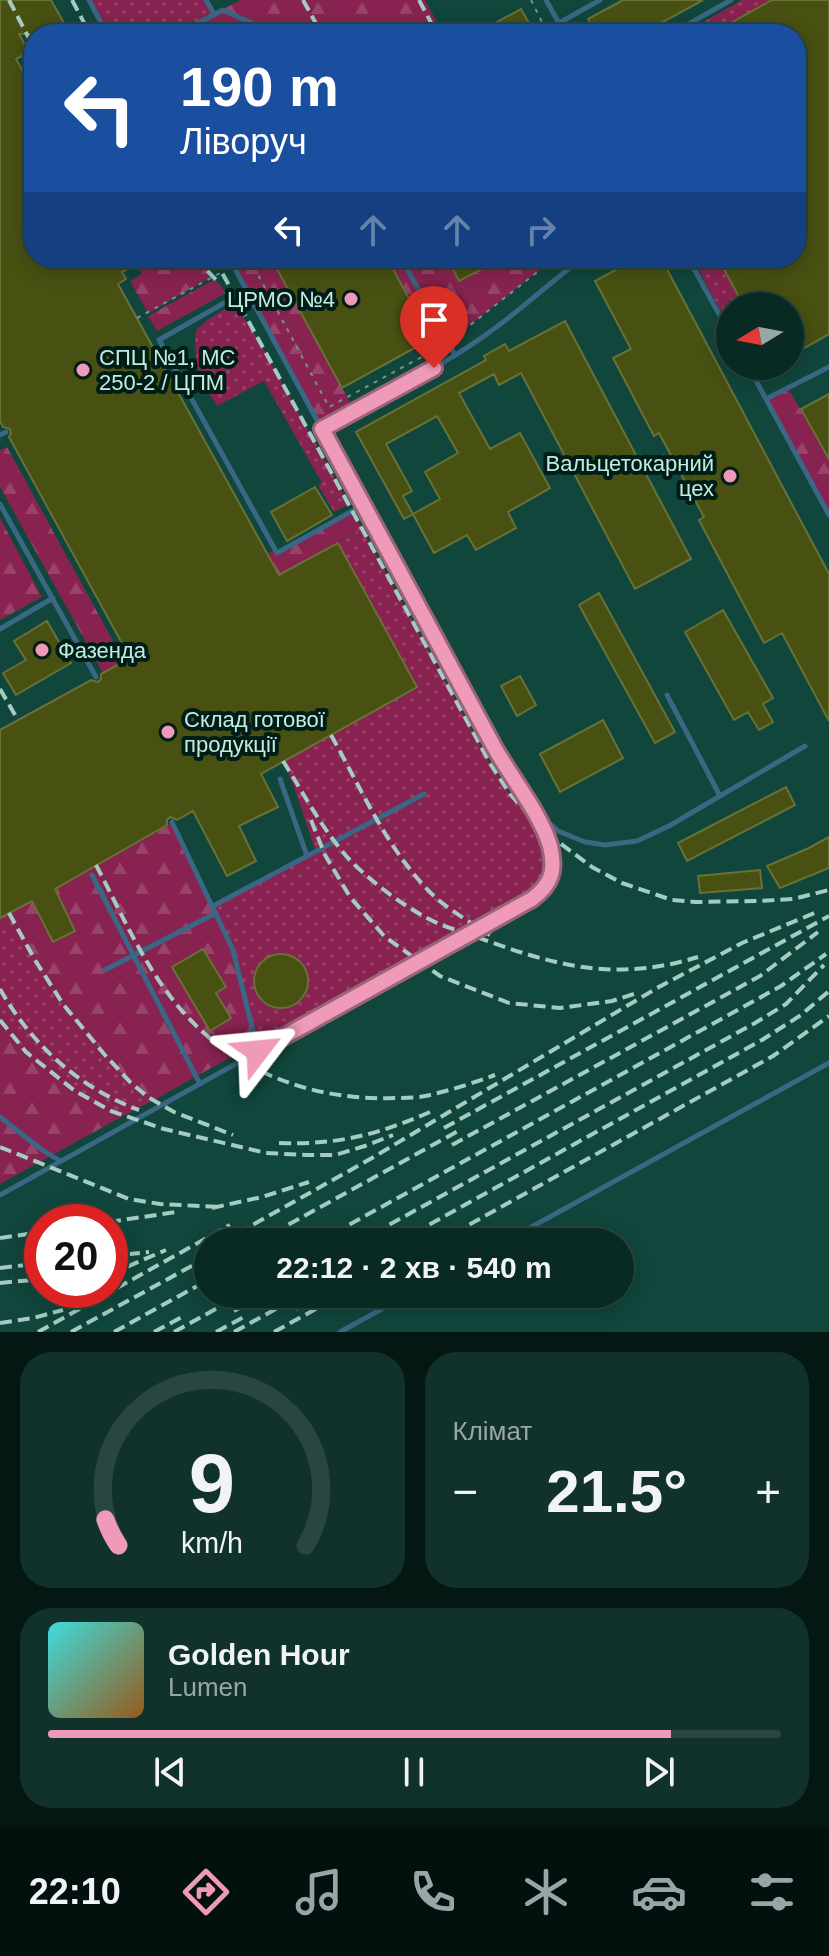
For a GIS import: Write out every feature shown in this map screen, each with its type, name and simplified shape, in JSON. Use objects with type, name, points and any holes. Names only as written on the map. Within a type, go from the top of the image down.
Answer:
[{"type":"lane","points":[[89,0],[102,24]]},
{"type":"lane","points":[[206,0],[214,14]]},
{"type":"lane","points":[[546,0],[559,23],[600,0]]},
{"type":"lane","points":[[689,24],[731,0]]},
{"type":"lane","points":[[196,24],[223,10],[254,24]]},
{"type":"lane","points":[[0,1195],[532,899],[543,892],[550,880],[552,858],[545,832],[504,765],[234,268]]},
{"type":"lane","points":[[406,268],[455,355]]},
{"type":"lane","points":[[322,429],[489,333],[569,268]]},
{"type":"lane","points":[[694,268],[716,309]]},
{"type":"lane","points":[[247,290],[159,340],[277,553],[363,505]]},
{"type":"lane","points":[[766,399],[829,367]]},
{"type":"lane","points":[[756,380],[829,515]]},
{"type":"lane","points":[[0,504],[96,677]]},
{"type":"lane","points":[[0,629],[53,598]]},
{"type":"lane","points":[[667,695],[720,796]]},
{"type":"lane","points":[[530,806],[558,831],[585,842],[605,845],[637,841],[669,826],[805,746]]},
{"type":"lane","points":[[280,779],[307,856]]},
{"type":"lane","points":[[105,970],[424,794]]},
{"type":"lane","points":[[172,822],[233,950],[258,1051]]},
{"type":"lane","points":[[92,875],[200,1084]]},
{"type":"lane","points":[[529,1228],[829,1063]]},
{"type":"lane","points":[[0,1117],[60,1161]]},
{"type":"lane","points":[[340,1332],[384,1308]]},
{"type":"path","points":[[531,0],[543,24]]},
{"type":"path","points":[[137,318],[229,268]]},
{"type":"path","points":[[254,268],[329,407],[447,343],[542,268]]},
{"type":"shaded area","points":[[0,0],[829,0],[829,1332],[0,1332]]},
{"type":"green space","points":[[89,0],[206,0],[214,14],[196,24],[102,24]]},
{"type":"green space","points":[[240,0],[425,0],[438,24],[196,24]]},
{"type":"green space","points":[[742,0],[772,0],[729,24],[700,24]]},
{"type":"green space","points":[[138,268],[205,268],[213,276],[148,313],[130,281],[142,274]]},
{"type":"green space","points":[[234,268],[276,268],[351,404],[318,422]]},
{"type":"green space","points":[[392,268],[542,268],[447,343],[436,349]]},
{"type":"green space","points":[[697,268],[723,268],[736,292],[716,292],[716,302]]},
{"type":"green space","points":[[215,279],[226,293],[157,331],[148,316]]},
{"type":"green space","points":[[234,303],[259,341],[349,504],[334,512],[318,485],[322,483],[264,381],[217,406],[206,387],[197,361],[196,330]]},
{"type":"green space","points":[[788,388],[829,459],[829,515],[766,399]]},
{"type":"green space","points":[[7,447],[124,661],[103,673],[0,487],[0,450]]},
{"type":"green space","points":[[352,511],[362,529],[279,575],[267,554],[275,550],[277,553]]},
{"type":"green space","points":[[0,518],[42,597],[0,620]]},
{"type":"green space","points":[[362,529],[491,765],[536,829],[542,840],[546,864],[542,876],[533,887],[256,1043],[213,906],[316,852],[283,761],[417,687],[338,543]]},
{"type":"green space","points":[[172,822],[233,950],[256,1043],[154,1100],[121,1072],[80,1024],[9,913]]},
{"type":"green space","points":[[9,913],[80,1024],[121,1072],[154,1100],[125,1115],[111,1111],[75,1091],[26,1052],[0,1020],[0,918]]},
{"type":"green space","points":[[0,1020],[26,1052],[75,1091],[125,1115],[0,1184]]},
{"type":"building","points":[[0,0],[51,0],[64,23],[24,24],[24,34],[19,34],[24,43],[24,55],[16,59],[24,73],[24,268],[129,268],[122,272],[126,279],[118,284],[279,575],[338,543],[417,687],[261,774],[278,807],[239,826],[256,861],[227,876],[193,811],[177,820],[170,817],[167,825],[55,889],[75,931],[53,942],[32,901],[0,918],[0,730],[91,680],[98,682],[101,674],[130,658],[9,437],[10,429],[3,427],[0,421]]},
{"type":"building","points":[[623,0],[703,0],[659,24],[591,24],[588,19]]},
{"type":"building","points":[[772,0],[829,0],[829,334],[804,348],[804,292],[736,292],[723,268],[806,268],[806,24],[729,24]]},
{"type":"building","points":[[521,9],[529,24],[493,24]]},
{"type":"building","name":"ЦРМО №4","points":[[276,268],[392,268],[431,339],[342,388]]},
{"type":"building","points":[[452,268],[484,268],[459,281]]},
{"type":"building","name":"Вальцетокарний цех","points":[[619,268],[666,268],[716,361],[716,380],[726,380],[829,574],[829,721],[782,633],[764,643],[699,520],[704,517],[659,433],[654,436],[613,358],[631,349],[595,281]]},
{"type":"building","points":[[565,321],[691,559],[635,589],[521,373],[499,385],[494,374],[459,393],[490,449],[520,433],[550,488],[508,512],[516,528],[476,550],[467,535],[434,553],[413,514],[404,519],[356,432],[486,360],[484,356],[505,344],[509,351]],"holes":[[[437,416],[458,453],[425,472],[440,499],[413,514],[403,496],[412,491],[386,444]]]},
{"type":"building","points":[[829,394],[829,459],[801,409]]},
{"type":"building","points":[[315,487],[332,515],[287,541],[271,512]]},
{"type":"building","points":[[599,593],[675,732],[655,743],[579,605]]},
{"type":"building","points":[[723,610],[773,698],[763,704],[773,722],[759,730],[748,712],[734,720],[685,632]]},
{"type":"building","name":"Фазенда","points":[[47,621],[71,663],[16,695],[3,673],[26,660],[14,641]]},
{"type":"building","points":[[520,676],[536,705],[517,716],[501,686]]},
{"type":"building","points":[[603,720],[623,758],[560,792],[540,754]]},
{"type":"building","points":[[786,787],[795,805],[687,861],[678,843]]},
{"type":"building","points":[[829,837],[829,868],[780,888],[767,866]]},
{"type":"building","points":[[760,870],[762,888],[700,893],[698,876]]},
{"type":"building","points":[[203,949],[226,987],[216,993],[231,1018],[210,1031],[172,967]]},
{"type":"building","points":[[281,954],[300,962],[308,981],[300,1000],[281,1008],[262,1000],[254,981],[262,962]]},
{"type":"railway","points":[[9,0],[24,29]]},
{"type":"railway","points":[[72,0],[85,24]]},
{"type":"railway","points":[[303,0],[316,24]]},
{"type":"railway","points":[[419,0],[432,24]]},
{"type":"railway","points":[[205,268],[220,284]]},
{"type":"railway","points":[[219,268],[491,765],[510,794],[545,832],[592,867],[622,883],[672,900],[793,899],[829,890]]},
{"type":"railway","points":[[0,689],[18,720]]},
{"type":"railway","points":[[331,735],[389,840],[418,879],[447,907],[490,935]]},
{"type":"railway","points":[[283,761],[348,858],[384,890],[430,920],[519,952],[584,967],[638,969],[698,957]]},
{"type":"railway","points":[[311,820],[325,855],[350,897],[385,937],[440,976],[509,1003],[560,1008],[612,1001],[634,994]]},
{"type":"railway","points":[[96,865],[135,941],[169,995],[204,1033],[252,1067],[307,1088],[365,1098],[422,1097],[495,1075]]},
{"type":"railway","points":[[247,1228],[372,1158],[657,988],[742,943],[817,912]]},
{"type":"railway","points":[[9,913],[63,1004],[131,1083],[174,1112],[233,1135]]},
{"type":"railway","points":[[444,1128],[829,916]]},
{"type":"railway","points":[[452,1145],[760,976],[818,932]]},
{"type":"railway","points":[[343,1228],[781,986],[826,954]]},
{"type":"railway","points":[[383,1228],[755,1023],[786,1004],[824,965]]},
{"type":"railway","points":[[0,989],[26,1028],[59,1062],[96,1090],[139,1110]]},
{"type":"railway","points":[[423,1228],[762,1040],[801,1015],[829,991]]},
{"type":"railway","points":[[463,1228],[773,1056],[829,1016]]},
{"type":"railway","points":[[0,1020],[26,1052],[75,1091],[111,1111],[164,1129],[266,1153],[306,1155],[335,1155],[393,1135]]},
{"type":"railway","points":[[279,1143],[356,1137],[430,1112]]},
{"type":"railway","points":[[282,1228],[460,1130]]},
{"type":"railway","points":[[0,1147],[129,1199],[220,1207]]},
{"type":"railway","points":[[212,1208],[309,1182]]},
{"type":"railway","points":[[128,1219],[176,1212]]},
{"type":"railway","points":[[38,1332],[230,1225]]},
{"type":"railway","points":[[0,1238],[24,1235]]},
{"type":"railway","points":[[128,1266],[166,1250]]},
{"type":"railway","points":[[128,1254],[149,1252]]},
{"type":"railway","points":[[0,1268],[24,1265]]},
{"type":"railway","points":[[71,1332],[194,1265]]},
{"type":"railway","points":[[0,1283],[24,1281]]},
{"type":"railway","points":[[114,1332],[194,1288]]},
{"type":"railway","points":[[174,1332],[218,1308]]},
{"type":"railway","points":[[234,1311],[239,1308]]},
{"type":"railway","points":[[234,1332],[278,1308]]},
{"type":"railway","points":[[274,1332],[318,1308]]},
{"type":"railway","points":[[0,1323],[63,1310]]},
{"type":"railway","points":[[154,1332],[182,1317]]},
{"type":"railway","points":[[216,1332],[244,1317]]},
{"type":"place","name":"ЦРМО №4","points":[[351,299]]},
{"type":"place","name":"СПЦ №1, МС 250-2 / ЦПМ","points":[[83,370]]},
{"type":"place","name":"Вальцетокарний цех","points":[[730,476]]},
{"type":"place","name":"Фазенда","points":[[42,650]]},
{"type":"place","name":"Склад готової продукції","points":[[168,732]]},
{"type":"route","points":[[258,1051],[532,899],[543,892],[550,880],[552,858],[545,832],[504,765],[322,429],[434,368]]}]
